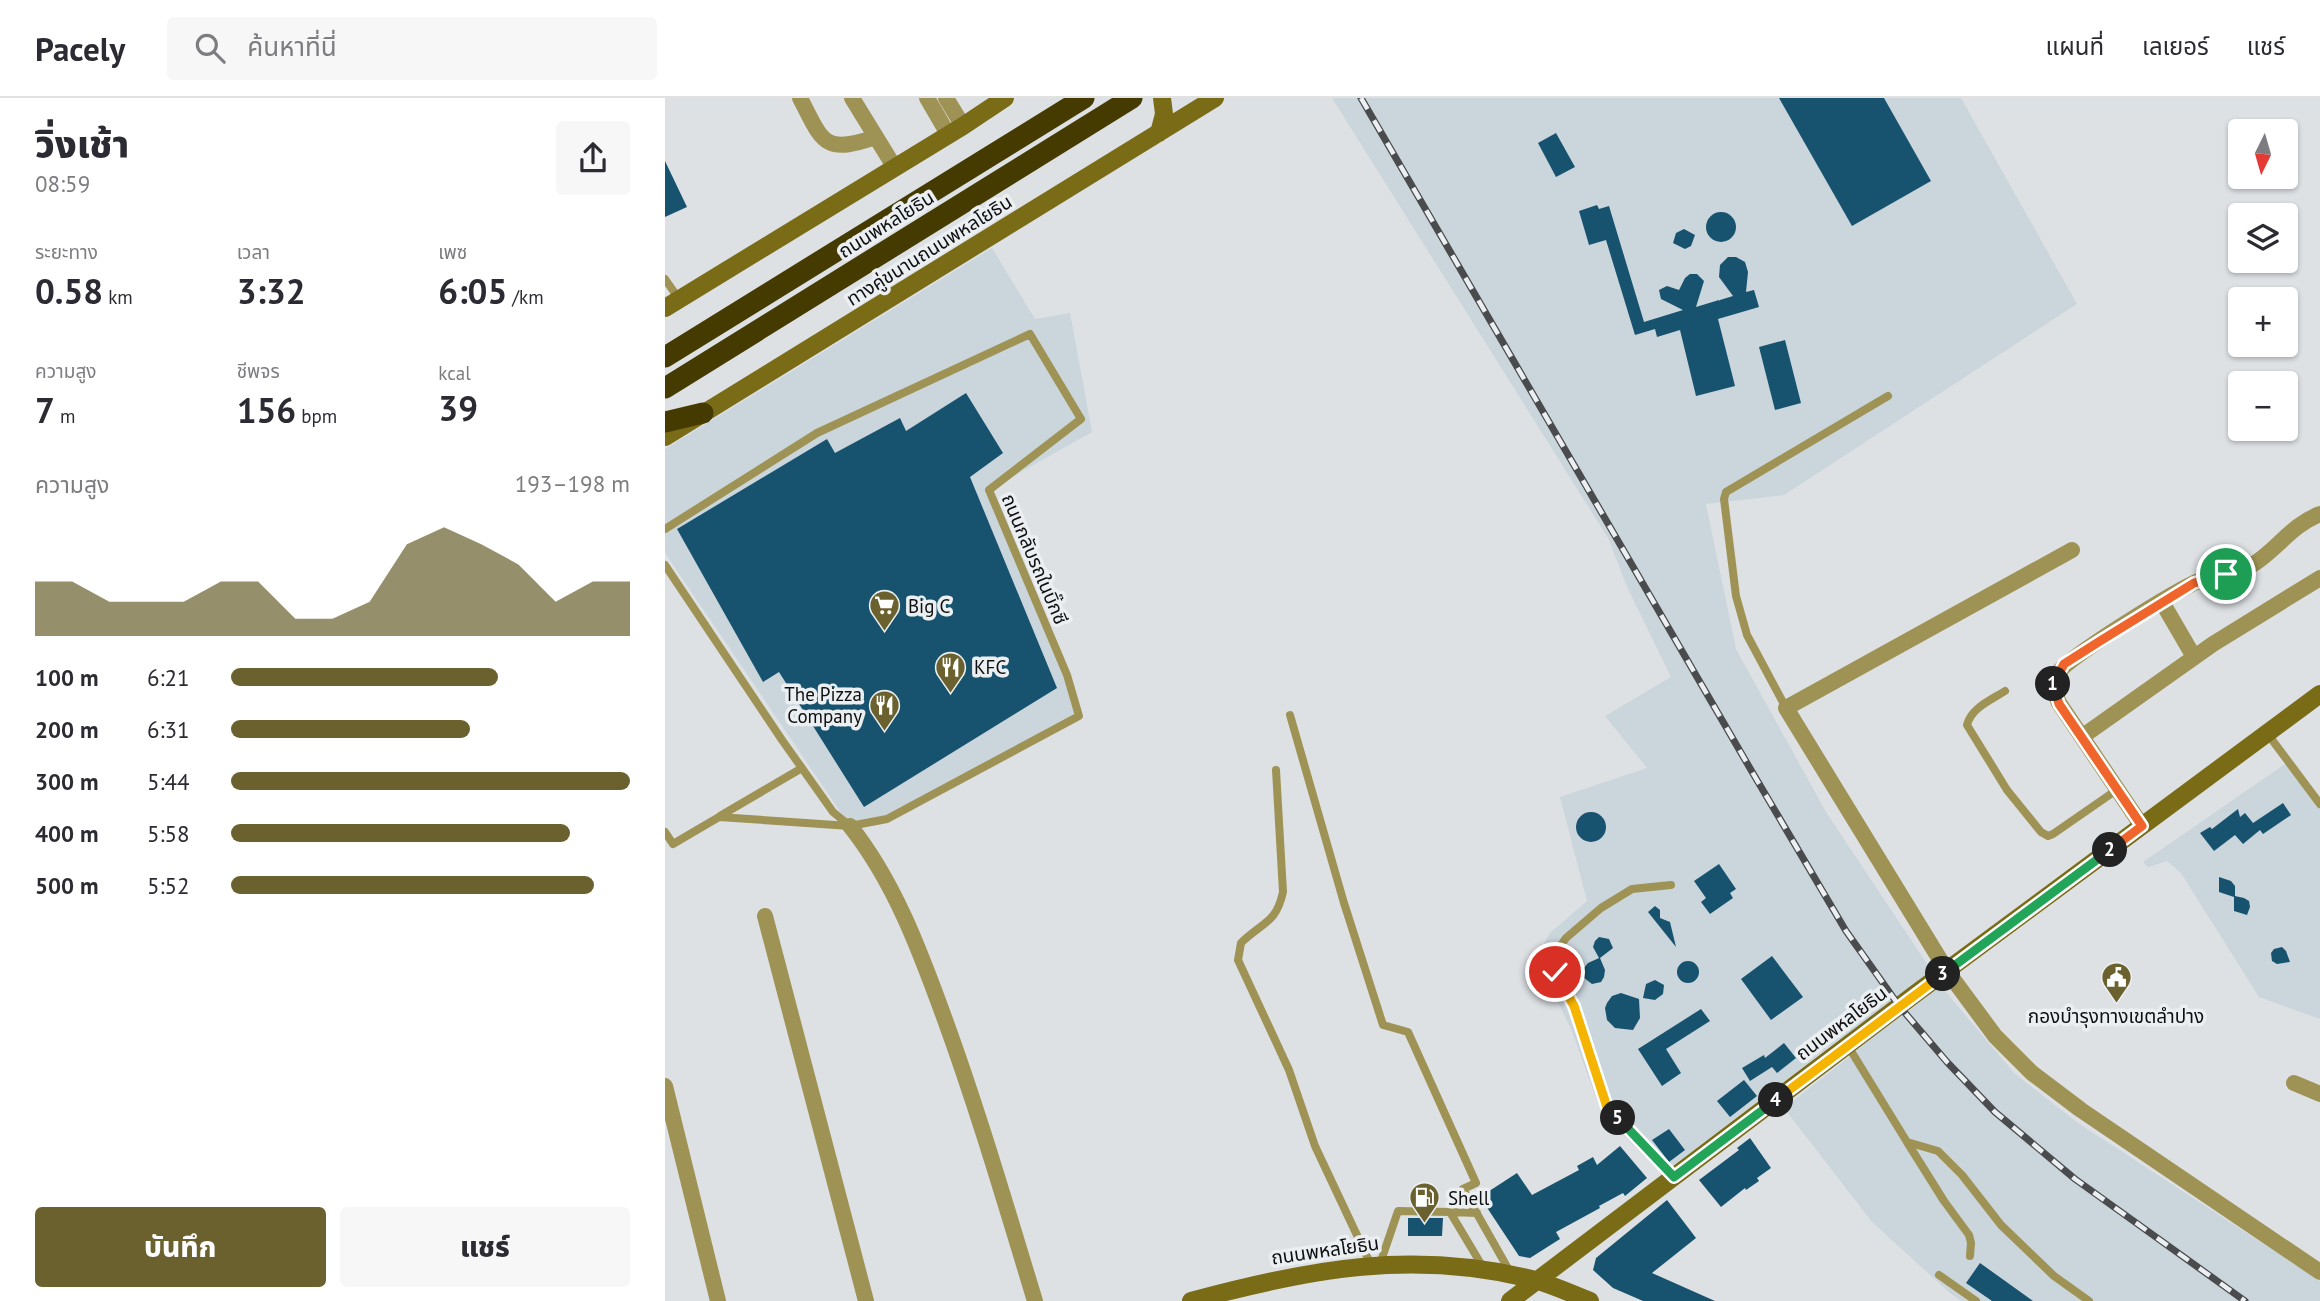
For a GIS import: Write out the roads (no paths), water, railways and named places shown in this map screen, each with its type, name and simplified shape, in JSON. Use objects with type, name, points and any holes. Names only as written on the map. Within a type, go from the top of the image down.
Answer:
[{"type":"highway","name":"ถนนพหลโยธิน","points":[[665,357],[1084,98]]},
{"type":"highway","name":"ถนนพหลโยธิน","points":[[665,388],[1132,98]]},
{"type":"highway","points":[[665,422],[703,413]]},
{"type":"main road","points":[[672,303],[1005,98]]},
{"type":"main road","points":[[1159,133],[1164,114],[1162,98]]},
{"type":"main road","name":"ทางคู่ขนานถนนพหลโยธิน","points":[[665,437],[1215,98]]},
{"type":"main road","name":"ถนนพหลโยธิน","points":[[1191,1301],[1270,1280],[1376,1265],[1418,1264],[1484,1269],[1537,1281],[1947,971],[2320,694]]},
{"type":"main road","points":[[1510,1301],[1537,1281],[1590,1301]]},
{"type":"street","points":[[800,98],[820,135],[828,144],[851,146],[876,137]]},
{"type":"street","points":[[852,98],[895,167]]},
{"type":"street","points":[[927,98],[956,130]]},
{"type":"street","points":[[946,98],[956,130]]},
{"type":"street","points":[[2142,826],[2059,704],[2053,683],[2057,674],[2064,664],[2203,579],[2255,564],[2303,522],[2320,514]]},
{"type":"street","points":[[2072,550],[1786,708],[1947,971],[1995,1036],[2032,1073],[2081,1110],[2320,1272]]},
{"type":"street","points":[[2083,736],[2194,657],[2320,578]]},
{"type":"street","points":[[2162,602],[2194,657]]},
{"type":"street","points":[[850,826],[865,845],[884,879],[923,961],[972,1095],[1035,1301]]},
{"type":"street","points":[[765,916],[866,1301]]},
{"type":"street","points":[[2294,1083],[2320,1094]]},
{"type":"street","points":[[665,1086],[717,1301]]},
{"type":"lane","points":[[665,279],[672,303]]},
{"type":"lane","name":"ถนนกลับรถในบิ๊กซี","points":[[665,528],[817,433],[1030,334],[1081,419],[989,490],[1067,675],[1079,716],[887,819],[850,826]]},
{"type":"lane","points":[[1786,708],[1747,635],[1737,596],[1724,499],[1726,492],[1888,396]]},
{"type":"lane","points":[[665,565],[833,812],[850,826]]},
{"type":"lane","points":[[2005,691],[1980,706],[1971,715],[1967,726],[2007,790],[2041,832],[2047,836],[2053,834],[2118,789]]},
{"type":"lane","points":[[1290,715],[1344,903],[1383,1025],[1408,1032],[1476,1183],[1463,1189],[1511,1275]]},
{"type":"lane","points":[[2267,733],[2320,804]]},
{"type":"lane","points":[[665,832],[673,844],[802,768]]},
{"type":"lane","points":[[1276,770],[1283,892],[1280,908],[1241,943],[1238,960],[1289,1070],[1315,1146],[1376,1265]]},
{"type":"lane","points":[[719,817],[850,826]]},
{"type":"lane","points":[[1671,886],[1632,889],[1601,908],[1566,938],[1554,955],[1555,972],[1574,1006],[1607,1107],[1674,1177]]},
{"type":"lane","points":[[1848,1046],[1944,1201],[1969,1235],[1970,1256]]},
{"type":"lane","points":[[1907,1142],[1938,1151],[1962,1175],[2001,1225],[2054,1276],[2089,1301]]},
{"type":"lane","points":[[1376,1265],[1398,1211],[1477,1213]]},
{"type":"lane","points":[[1450,1212],[1484,1269]]},
{"type":"lane","points":[[1939,1275],[1976,1301]]},
{"type":"railway","points":[[1361,98],[1846,931],[1900,1007],[1995,1112],[2075,1179],[2245,1301]]},
{"type":"place","name":"Big C","points":[[885,633]]},
{"type":"place","name":"KFC","points":[[951,694]]},
{"type":"place","name":"The Pizza Company","points":[[885,732]]},
{"type":"place","name":"กองบำรุงทางเขตลำปาง","points":[[2116,1004]]},
{"type":"place","name":"Shell","points":[[1425,1225]]}]
